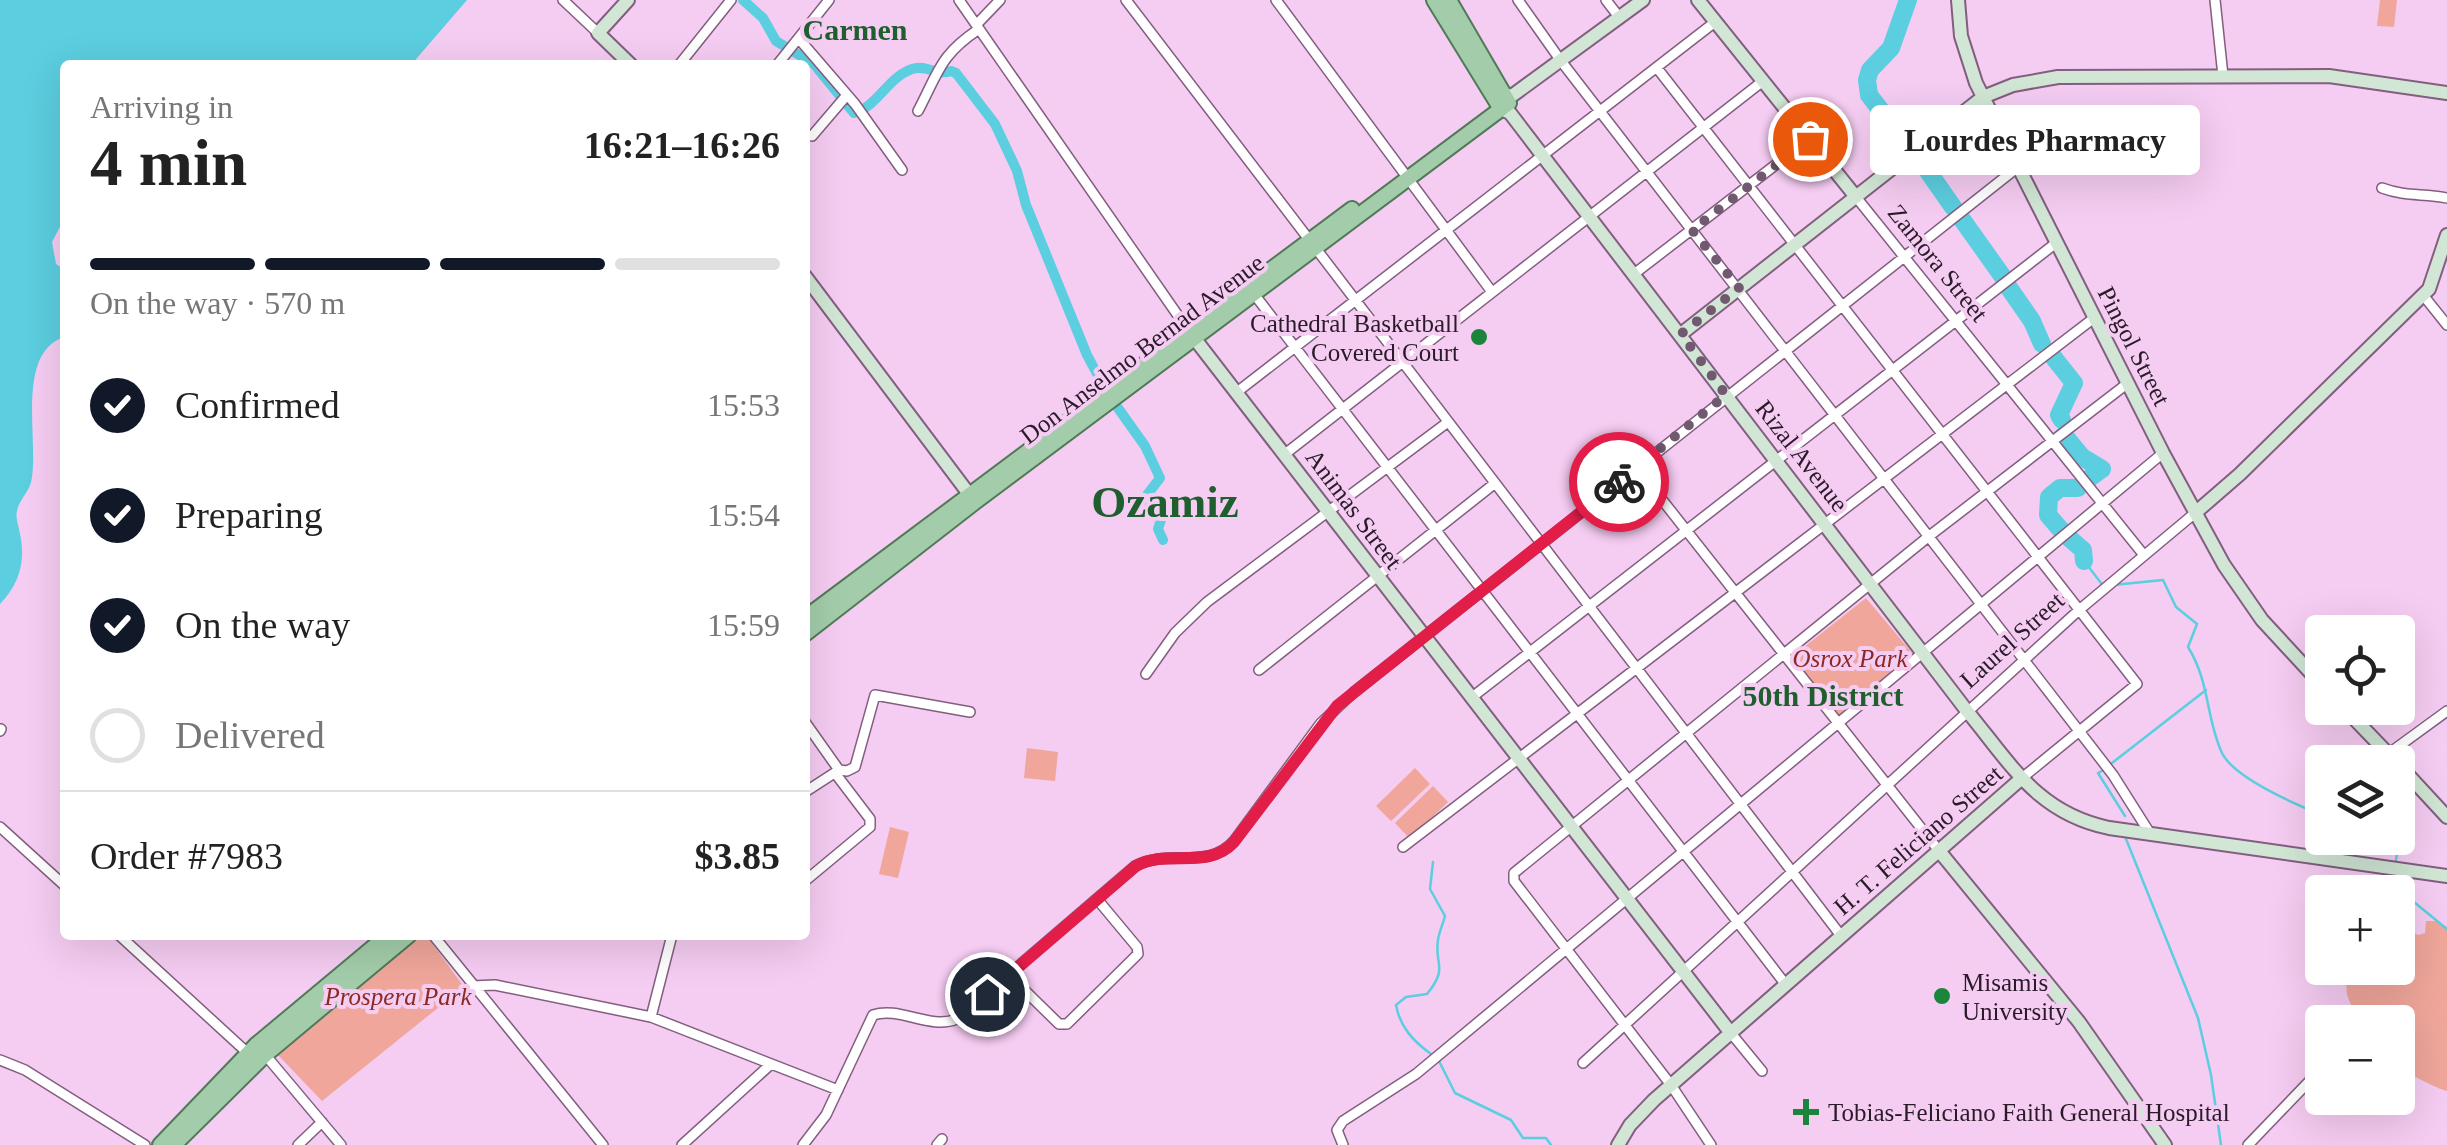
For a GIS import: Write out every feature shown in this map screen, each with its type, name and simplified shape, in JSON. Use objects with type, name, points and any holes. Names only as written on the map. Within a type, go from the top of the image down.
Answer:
[{"type":"main road","points":[[1434,0],[1506,103]]},
{"type":"main road","points":[[1448,0],[1506,103]]},
{"type":"main road","name":"Don Anselmo Bernad Avenue","points":[[810,629],[849,592],[972,498],[1506,103]]},
{"type":"main road","name":"Don Anselmo Bernad Avenue","points":[[1191,335],[1254,294],[1314,243]]},
{"type":"main road","name":"Don Anselmo Bernad Avenue","points":[[810,615],[849,592]]},
{"type":"main road","points":[[160,1145],[382,940]]},
{"type":"main road","points":[[174,1145],[257,1054],[403,940]]},
{"type":"street","points":[[563,0],[621,60]]},
{"type":"street","points":[[598,33],[628,0]]},
{"type":"street","points":[[683,60],[731,0]]},
{"type":"street","points":[[780,60],[829,0]]},
{"type":"street","name":"Animas Street","points":[[959,0],[1191,335],[1730,1032]]},
{"type":"street","points":[[918,111],[937,71],[1000,0]]},
{"type":"street","points":[[1126,0],[1842,938]]},
{"type":"street","points":[[1276,0],[1492,292]]},
{"type":"street","points":[[1518,0],[2124,790],[2151,835]]},
{"type":"street","points":[[1606,0],[1619,18]]},
{"type":"street","points":[[1506,103],[1642,0]]},
{"type":"street","name":"Zamora Street","points":[[1698,0],[2142,554]]},
{"type":"street","name":"Pingol Street","points":[[1958,0],[1966,53],[1983,97],[2195,513],[2247,602],[2305,666]]},
{"type":"street","points":[[2215,0],[2223,76]]},
{"type":"street","points":[[1237,392],[1716,22]]},
{"type":"street","points":[[796,41],[855,104],[902,170]]},
{"type":"street","points":[[1656,68],[2079,610]]},
{"type":"street","points":[[1681,334],[1983,97],[2013,84],[2058,78],[2329,76],[2447,93]]},
{"type":"street","points":[[1285,454],[1763,81]]},
{"type":"street","points":[[812,136],[846,95]]},
{"type":"street","name":"Rizal Avenue","points":[[1506,103],[1542,156],[1967,711],[2022,778],[2054,808],[2072,818],[2151,835],[2447,876]]},
{"type":"street","points":[[1634,274],[1810,139]]},
{"type":"street","points":[[803,1145],[826,1116],[873,1014],[886,1012],[950,1022],[1146,860],[1220,854],[1234,842],[1337,706],[2018,167]]},
{"type":"street","points":[[2382,188],[2414,197],[2428,194],[2447,198]]},
{"type":"street","name":"Laurel Street","points":[[1583,1063],[2079,610],[2240,474],[2423,296],[2434,280],[2447,236]]},
{"type":"street","points":[[1471,698],[2056,244]]},
{"type":"street","points":[[810,283],[972,498]]},
{"type":"street","points":[[1254,294],[1786,985]]},
{"type":"street","points":[[2423,296],[2447,325]]},
{"type":"street","points":[[1403,847],[2094,318]]},
{"type":"street","points":[[1711,1145],[1671,1085],[1513,877],[1517,869],[1785,656],[1928,536],[2128,383]]},
{"type":"street","points":[[1146,674],[1175,633],[1207,602],[1448,422]]},
{"type":"street","points":[[1343,1145],[1337,1130],[1342,1121],[1416,1074],[2164,453]]},
{"type":"street","points":[[1637,468],[2089,1035],[2165,1145]]},
{"type":"street","points":[[1258,670],[1494,484]]},
{"type":"street","name":"H. T. Feliciano Street","points":[[1618,1145],[1642,1112],[1730,1032],[2136,684],[2079,610]]},
{"type":"street","points":[[810,789],[854,766],[876,695],[970,712]]},
{"type":"street","points":[[2411,745],[2447,712]]},
{"type":"street","points":[[2360,725],[2380,745]]},
{"type":"street","points":[[810,730],[870,820],[870,827],[810,877]]},
{"type":"street","points":[[2415,783],[2447,817]]},
{"type":"street","points":[[0,827],[60,881]]},
{"type":"street","points":[[1009,975],[1058,1024],[1067,1024],[1138,954],[1137,947],[1097,899]]},
{"type":"street","points":[[125,940],[257,1054],[341,1145]]},
{"type":"street","points":[[437,940],[603,1145]]},
{"type":"street","points":[[651,1017],[671,940]]},
{"type":"street","points":[[472,986],[495,985],[651,1017],[838,1090]]},
{"type":"street","points":[[1730,1032],[1762,1070]]},
{"type":"street","points":[[0,1060],[26,1070],[144,1145]]},
{"type":"street","points":[[682,1145],[770,1065]]},
{"type":"street","points":[[2248,1145],[2305,1086]]},
{"type":"street","points":[[298,1145],[322,1122]]},
{"type":"green space","points":[[2380,0],[2397,0],[2394,27],[2377,26]]},
{"type":"green space","name":"Osrox Park","points":[[1866,598],[1913,654],[1838,716],[1789,659]]},
{"type":"green space","points":[[1027,748],[1058,752],[1055,781],[1024,778]]},
{"type":"green space","points":[[1415,768],[1430,784],[1391,821],[1376,806]]},
{"type":"green space","points":[[1433,786],[1448,802],[1410,839],[1395,823]]},
{"type":"green space","points":[[890,827],[909,832],[898,878],[879,874]]},
{"type":"green space","points":[[2426,921],[2437,921],[2447,927],[2447,1091],[2415,1076],[2415,1005],[2351,1005],[2347,995],[2346,985],[2415,985],[2415,933],[2425,933]]},
{"type":"green space","name":"Prospera Park","points":[[413,940],[430,940],[464,987],[322,1101],[277,1054]]},
{"type":"water","points":[[0,0],[467,0],[415,60],[60,60],[60,227],[52,242],[60,267],[60,340],[50,345],[40,359],[35,377],[32,477],[17,514],[21,563],[12,589],[0,604]]},
{"type":"waterway","points":[[743,0],[763,18],[776,41],[807,60]]},
{"type":"waterway","points":[[1908,0],[1891,48],[1870,70],[1867,80],[1869,95],[1909,147]]},
{"type":"waterway","points":[[810,62],[854,113],[912,69],[956,73],[995,124],[1017,171],[1026,205],[1087,355],[1103,385]]},
{"type":"waterway","points":[[1918,157],[1953,207]]},
{"type":"waterway","points":[[1961,218],[2003,277]]},
{"type":"waterway","points":[[2007,285],[2032,321],[2042,344]]},
{"type":"waterway","points":[[2050,353],[2074,383],[2059,415],[2062,420]]},
{"type":"waterway","points":[[1118,408],[1145,446],[1160,478],[1146,501],[1162,517],[1158,529],[1163,540]]},
{"type":"waterway","points":[[2064,435],[2082,457],[2102,469],[2087,480]]},
{"type":"waterway","points":[[2061,530],[2048,515],[2049,497],[2060,488],[2078,488]]},
{"type":"waterway","points":[[2068,537],[2083,550],[2084,561]]},
{"type":"waterway","points":[[2084,561],[2101,583]]},
{"type":"waterway","points":[[2113,585],[2163,580],[2176,607],[2197,624],[2188,647],[2200,674],[2222,753],[2252,781],[2305,808]]},
{"type":"waterway","points":[[2112,763],[2206,690]]},
{"type":"waterway","points":[[2102,771],[2098,773],[2125,816]]},
{"type":"waterway","points":[[2126,839],[2198,1018],[2221,1145]]},
{"type":"waterway","points":[[2396,860],[2397,855]]},
{"type":"waterway","points":[[1431,1054],[1408,1033],[1396,1005],[1406,997],[1427,994],[1439,972],[1437,948],[1445,916],[1430,889],[1433,862]]},
{"type":"waterway","points":[[2415,903],[2447,929]]},
{"type":"waterway","points":[[1438,1059],[1455,1093],[1511,1120],[1523,1138],[1546,1138],[1551,1145]]},
{"type":"way so far","points":[[1619,482],[1726,395],[1681,334],[1739,288],[1692,230],[1810,139]]},
{"type":"place","name":"Lourdes Pharmacy","points":[[1810,139]]},
{"type":"place","name":"Cathedral Basketball Covered Court","points":[[1479,337]]},
{"type":"place","name":"Misamis University","points":[[1942,996]]},
{"type":"place","name":"Tobias-Feliciano Faith General Hospital","points":[[1806,1112]]},
{"type":"district","name":"Carmen","points":[[855,29]]},
{"type":"district","name":"Ozamiz","points":[[1165,502]]},
{"type":"district","name":"50th District","points":[[1823,695]]},
{"type":"route","points":[[987,994],[1136,866],[1166,856],[1202,858],[1220,854],[1234,842],[1337,706],[1619,482]]}]
